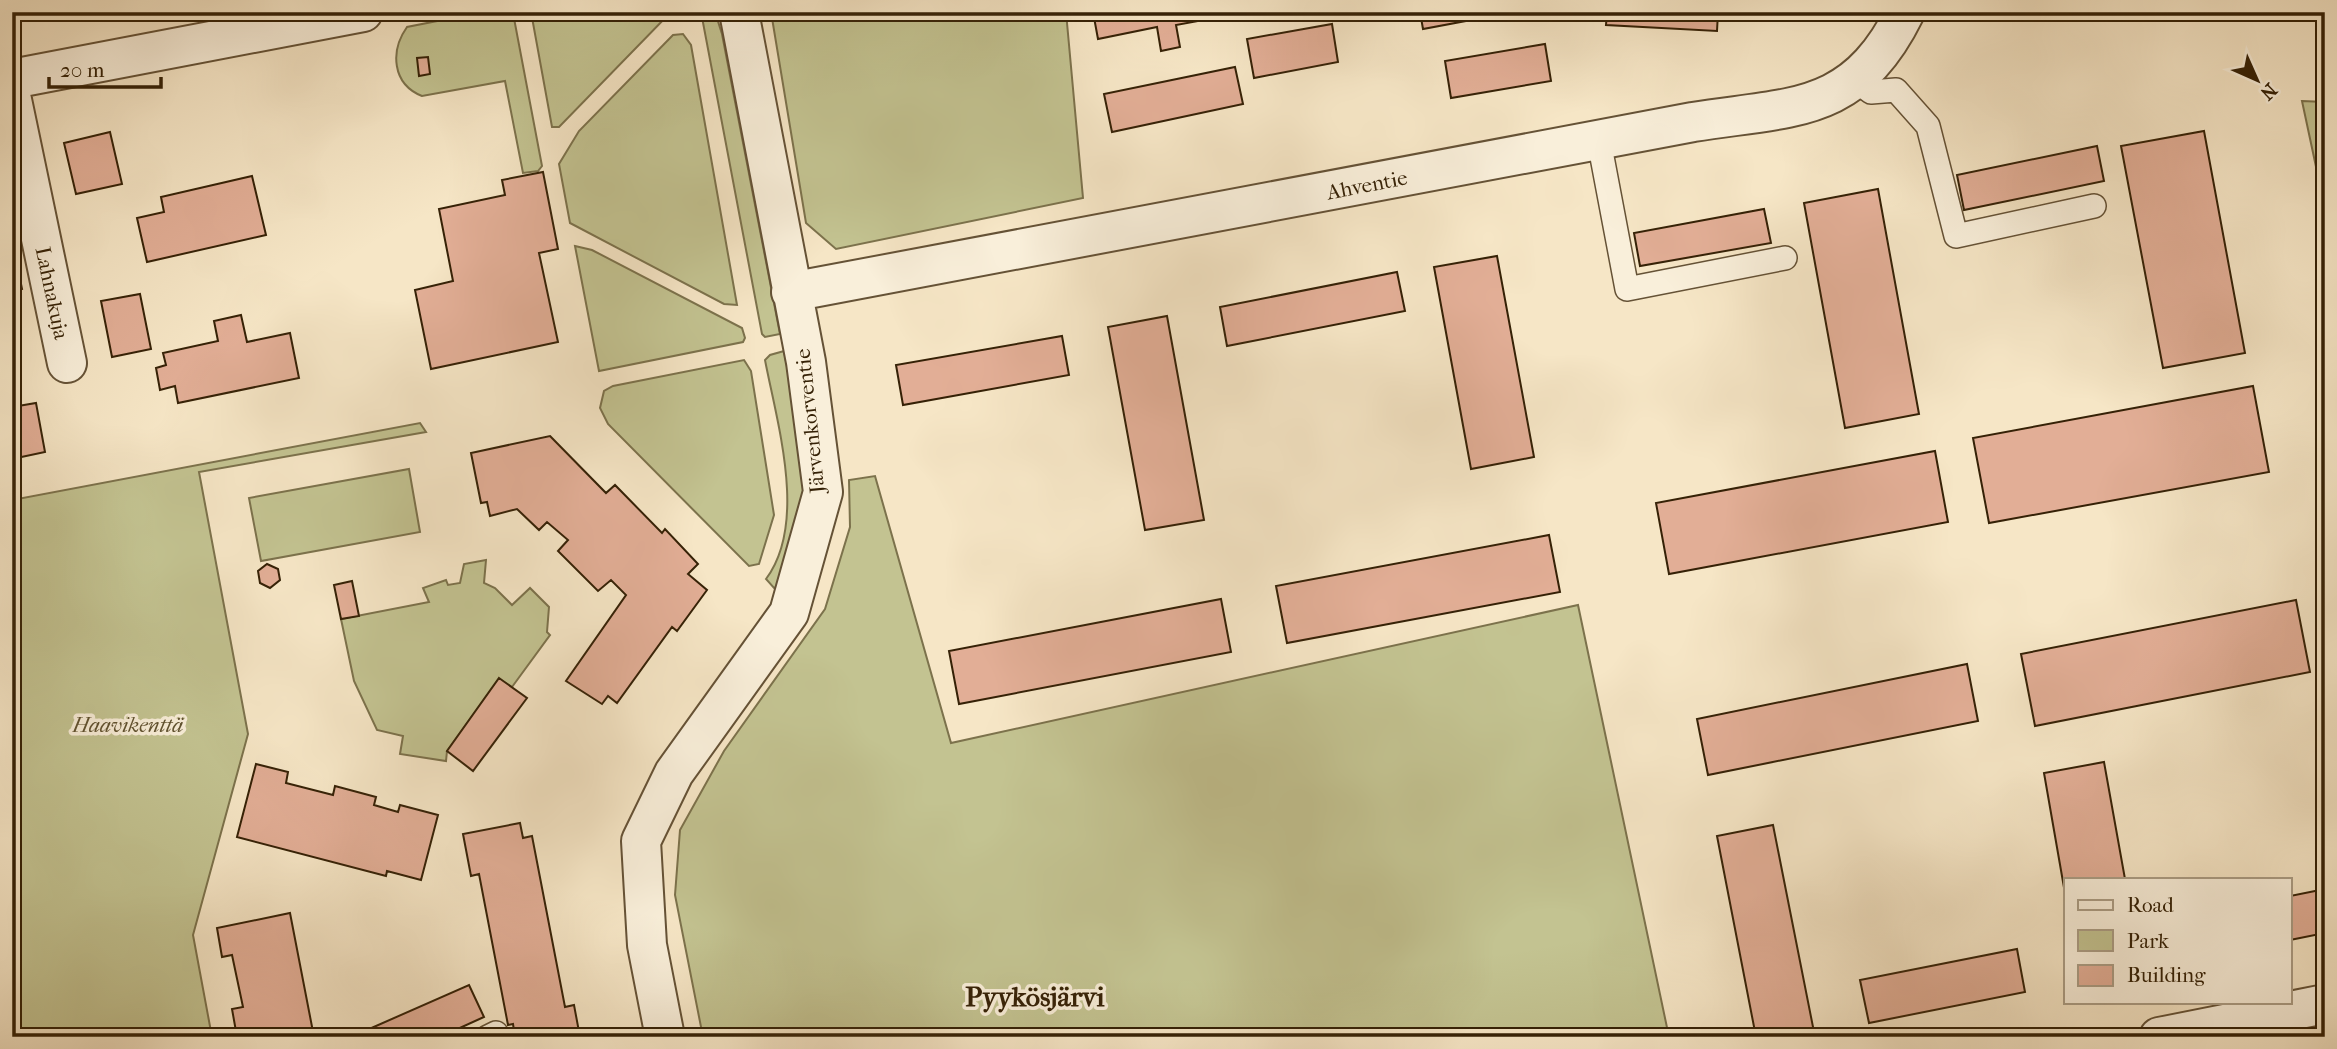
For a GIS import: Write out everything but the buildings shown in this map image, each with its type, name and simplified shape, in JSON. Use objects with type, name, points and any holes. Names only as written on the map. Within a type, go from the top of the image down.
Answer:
[{"type":"street","points":[[12,79],[363,12]]},
{"type":"street","name":"Järvenkorventie","points":[[665,1037],[646,945],[641,841],[674,773],[789,612],[823,492],[806,362],[739,12]]},
{"type":"street","name":"Ahventie","points":[[791,292],[1819,102],[1856,81],[1878,56],[1905,12]]},
{"type":"street","name":"Lahnakuja","points":[[12,100],[67,363]]},
{"type":"street","points":[[2159,1037],[2325,1004]]},
{"type":"lane","points":[[1856,81],[1871,92],[1896,90],[1928,126],[1956,236],[2094,206]]},
{"type":"lane","points":[[1599,141],[1627,289],[1785,258]]},
{"type":"lane","points":[[488,1037],[496,1033],[497,1037]]},
{"type":"green space","points":[[483,12],[513,13],[542,166],[538,171],[523,173],[505,81],[422,96],[412,91],[400,75],[396,56],[407,27]]},
{"type":"green space","points":[[531,12],[671,12],[559,127],[552,127]]},
{"type":"green space","points":[[701,12],[715,12],[722,34],[780,334],[765,337],[762,334]]},
{"type":"green space","points":[[771,12],[1066,12],[1083,198],[836,249],[806,223]]},
{"type":"green space","points":[[683,34],[691,45],[737,305],[724,304],[570,223],[559,164],[579,131],[673,35]]},
{"type":"green space","points":[[2302,101],[2325,102],[2325,209]]},
{"type":"green space","points":[[575,246],[592,250],[742,328],[745,338],[743,342],[599,371]]},
{"type":"green space","points":[[784,351],[805,461],[807,496],[778,587],[774,588],[766,579],[779,556],[785,530],[786,472],[765,360],[770,355]]},
{"type":"green space","points":[[744,360],[751,371],[774,515],[759,564],[749,566],[608,424],[600,408],[604,391],[613,386]]},
{"type":"green space","name":"Haavikenttä","points":[[420,423],[426,432],[199,472],[248,734],[193,935],[212,1037],[12,1037],[12,500]]},
{"type":"green space","points":[[409,469],[420,532],[261,561],[249,498]]},
{"type":"green space","points":[[875,476],[951,743],[1578,605],[1669,1037],[703,1037],[675,895],[680,830],[724,751],[825,609],[850,527],[849,480]]},
{"type":"green space","points":[[486,560],[484,583],[495,588],[512,605],[530,588],[549,607],[547,632],[550,635],[512,687],[499,679],[447,751],[446,761],[400,754],[403,736],[377,730],[354,681],[341,619],[429,602],[423,588],[446,580],[448,585],[460,583],[464,564]]},
{"type":"district","name":"Pyykösjärvi","points":[[1035,996]]}]
